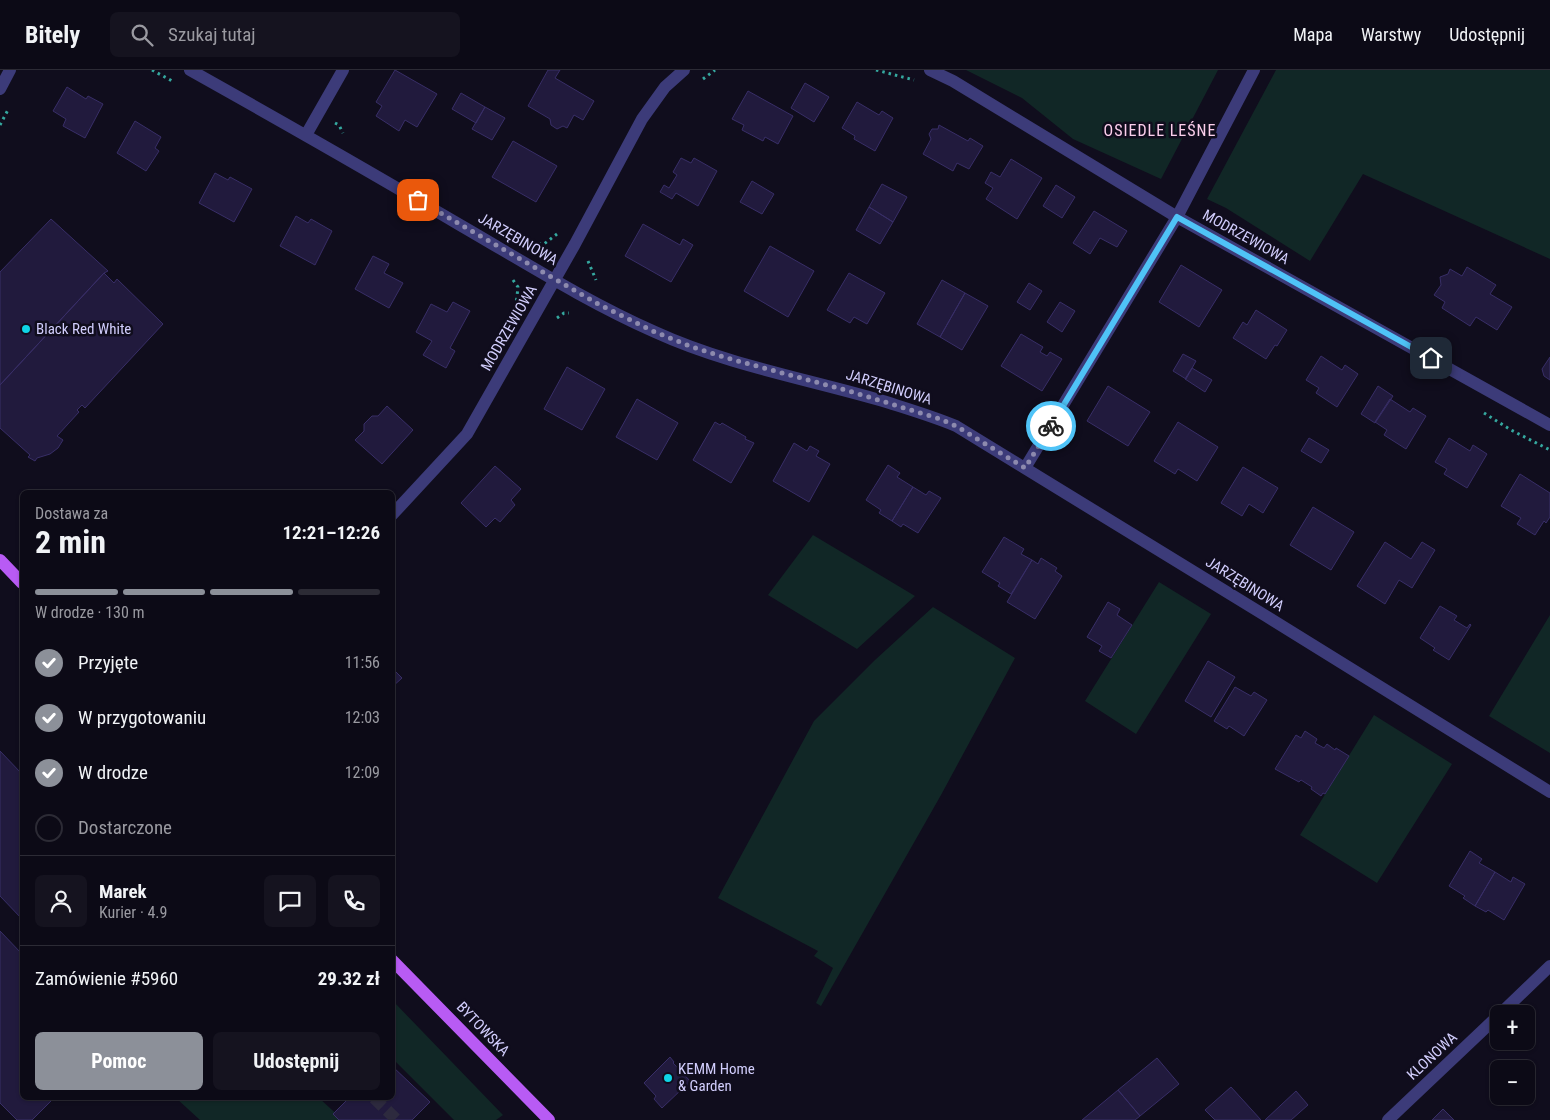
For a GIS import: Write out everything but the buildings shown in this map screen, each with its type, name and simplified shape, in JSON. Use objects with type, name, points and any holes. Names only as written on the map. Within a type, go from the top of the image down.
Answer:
[{"type":"main road","points":[[0,560],[20,581]]},
{"type":"main road","name":"BYTOWSKA","points":[[395,963],[543,1118]]},
{"type":"street","points":[[0,89],[10,70]]},
{"type":"street","name":"JARZĘBINOWA","points":[[190,70],[306,134],[600,305],[655,332],[692,347],[727,358],[849,391],[940,419],[956,426],[1550,792]]},
{"type":"street","points":[[306,134],[343,70]]},
{"type":"street","name":"MODRZEWIOWA","points":[[395,512],[468,434],[642,118],[665,87],[684,70]]},
{"type":"street","name":"MODRZEWIOWA","points":[[930,70],[953,81],[1177,217],[1550,424]]},
{"type":"street","points":[[1025,468],[1177,217],[1254,70]]},
{"type":"street","name":"KLONOWA","points":[[1509,1005],[1550,966]]},
{"type":"street","name":"KLONOWA","points":[[1388,1120],[1490,1023]]},
{"type":"path","points":[[152,70],[178,84]]},
{"type":"path","points":[[512,280],[518,287],[516,308],[550,322],[564,313],[572,313]]},
{"type":"green space","points":[[966,70],[1218,70],[1161,179],[1073,139],[1022,98]]},
{"type":"green space","points":[[1276,70],[1550,70],[1550,259],[1363,174],[1310,261],[1226,208],[1207,199]]},
{"type":"green space","points":[[813,535],[915,596],[857,649],[768,595]]},
{"type":"green space","points":[[1159,582],[1211,614],[1136,734],[1085,701]]},
{"type":"green space","points":[[933,607],[1015,658],[941,795],[821,1006],[816,1003],[833,968],[814,956],[818,951],[718,898],[814,721],[875,660]]},
{"type":"green space","points":[[1550,615],[1550,753],[1489,716]]},
{"type":"green space","points":[[1374,715],[1452,764],[1377,883],[1300,835]]},
{"type":"green space","points":[[395,1003],[503,1115],[496,1120],[454,1120],[395,1061]]},
{"type":"green space","points":[[178,1100],[321,1100],[343,1120],[200,1120]]},
{"type":"tunnel","points":[[376,1100],[397,1120]]},
{"type":"way so far","points":[[418,200],[600,305],[655,332],[692,347],[727,358],[849,391],[940,419],[956,426],[1025,468],[1051,426]]},
{"type":"place","name":"Black Red White","points":[[26,329]]},
{"type":"place","name":"KEMM Home & Garden","points":[[668,1078]]},
{"type":"district","name":"OSIEDLE LEŚNE","points":[[1160,130]]},
{"type":"route","points":[[1051,426],[1177,217],[1431,358]]}]
